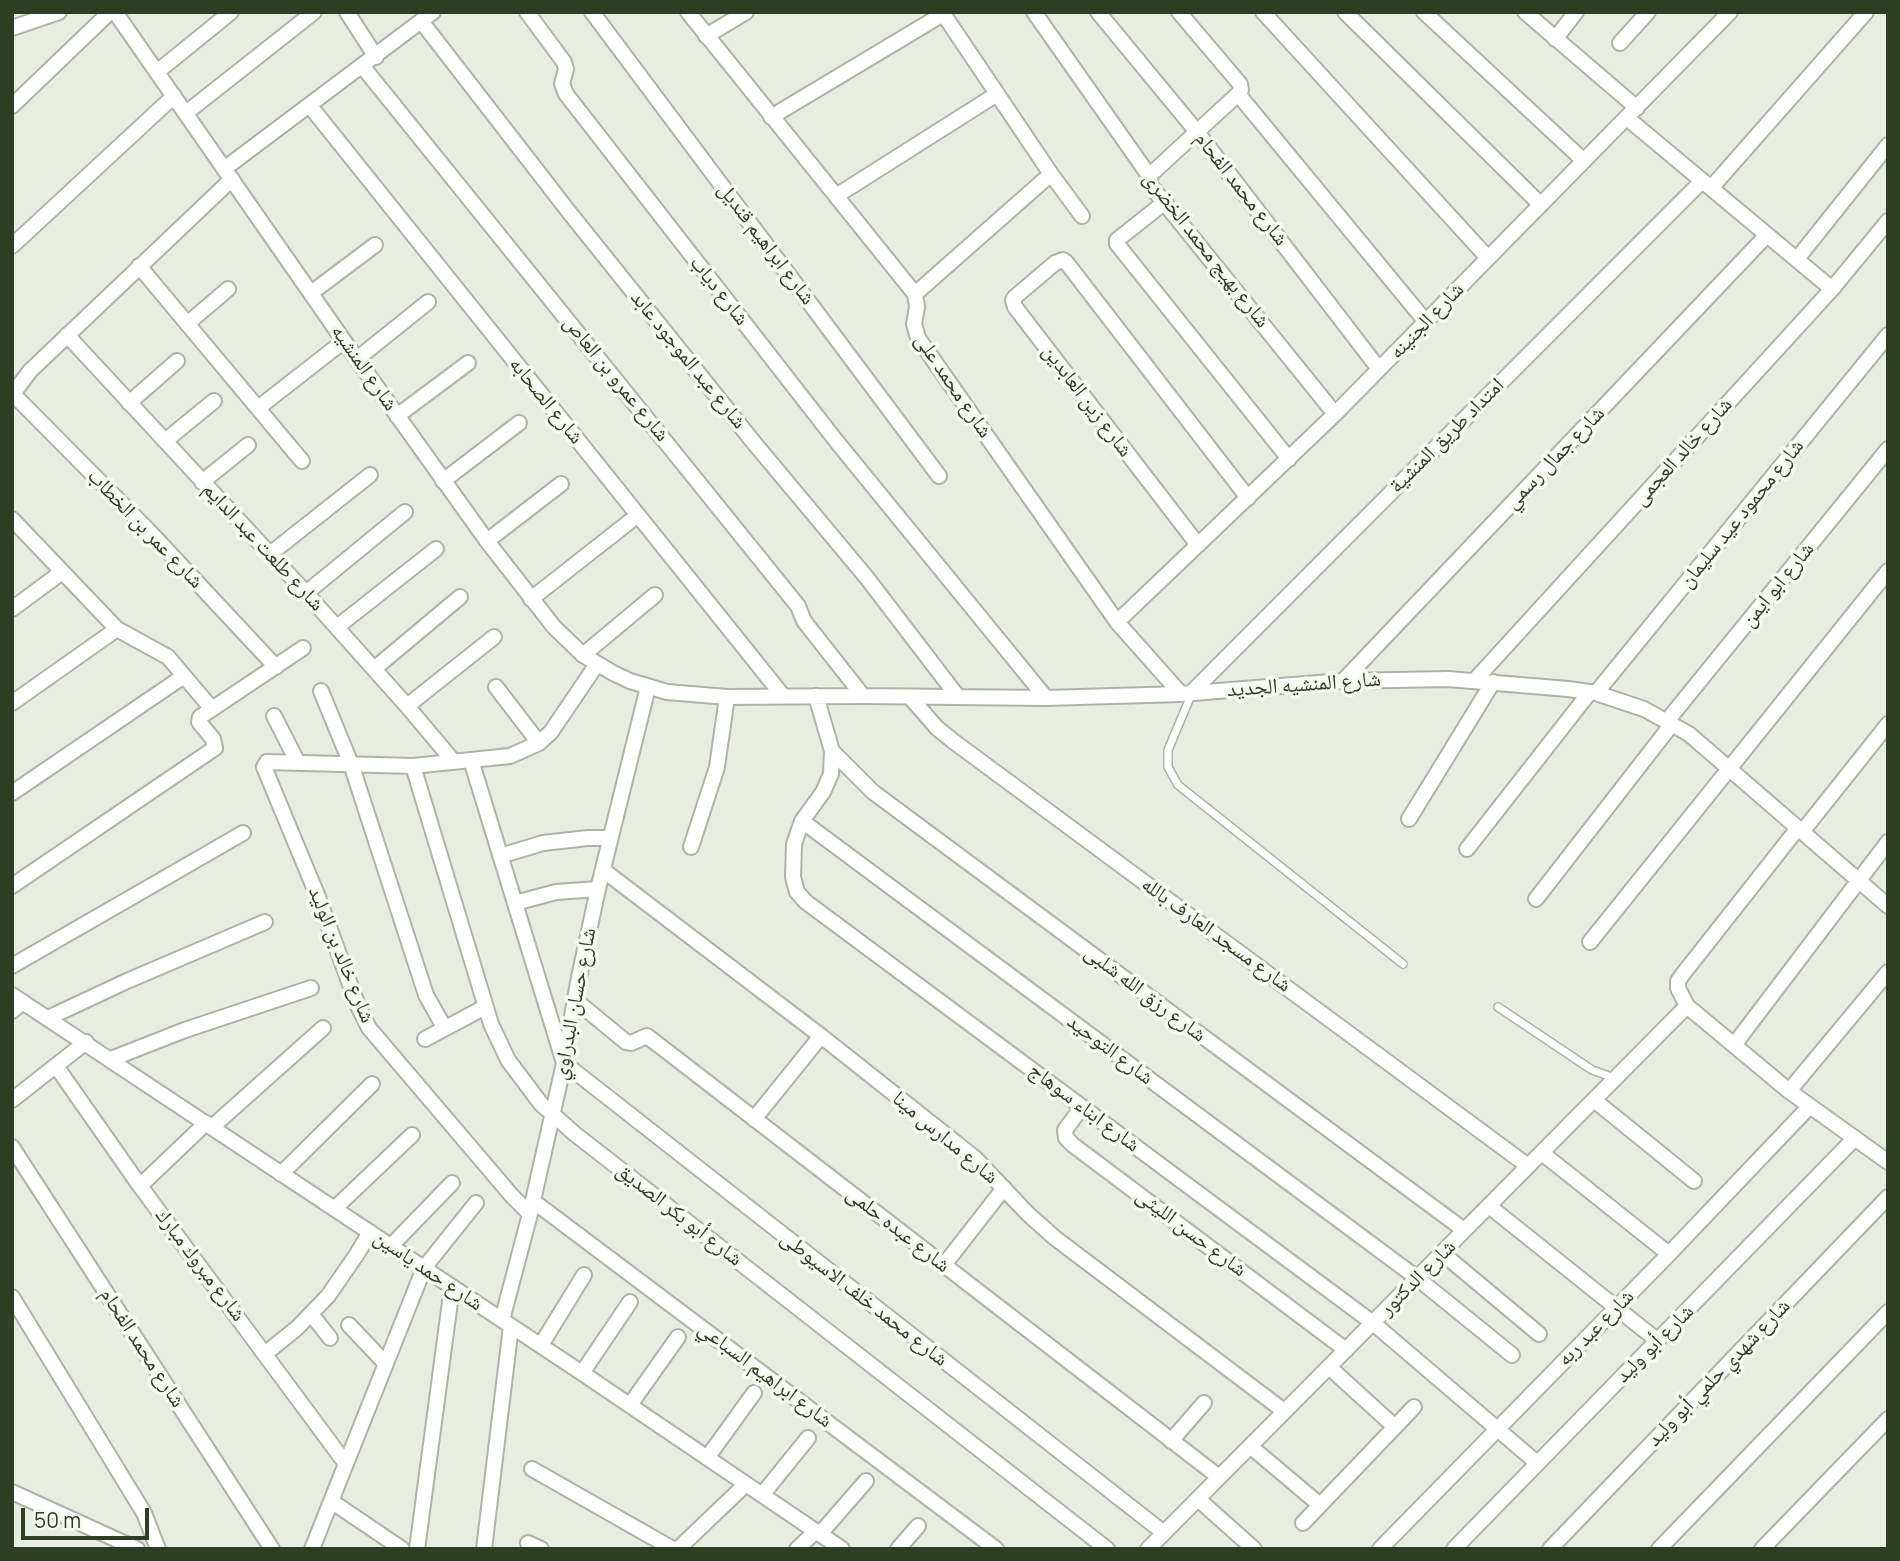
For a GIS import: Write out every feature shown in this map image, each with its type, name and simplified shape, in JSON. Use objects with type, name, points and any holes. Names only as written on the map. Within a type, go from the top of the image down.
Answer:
[{"type":"street","points":[[12,28],[59,12]]},
{"type":"street","points":[[12,106],[110,12]]},
{"type":"street","name":"شارع المنشيه","points":[[116,12],[397,416],[531,599],[554,627],[583,655],[630,681],[648,687]]},
{"type":"street","points":[[157,72],[231,12]]},
{"type":"street","points":[[186,113],[314,12]]},
{"type":"street","points":[[348,12],[376,57]]},
{"type":"street","name":"شارع دياب","points":[[527,12],[562,57],[566,69],[562,84],[566,93],[821,421],[1046,698]]},
{"type":"street","name":"شارع ابراهيم قنديل","points":[[592,12],[939,476]]},
{"type":"street","points":[[688,12],[915,294],[1051,174]]},
{"type":"street","points":[[706,36],[746,12]]},
{"type":"street","name":"شارع بهيج محمد الخضرى","points":[[1034,12],[1149,177],[1150,185],[1335,414]]},
{"type":"street","name":"شارع محمد الفحام","points":[[1098,12],[1197,132],[1379,369]]},
{"type":"street","points":[[1149,177],[1241,90],[1240,84],[1179,12]]},
{"type":"street","points":[[1263,12],[1488,258]]},
{"type":"street","points":[[1345,12],[1540,204]]},
{"type":"street","points":[[1424,12],[1584,161]]},
{"type":"street","points":[[1525,12],[1706,184],[1832,289]]},
{"type":"street","points":[[1555,38],[1576,12]]},
{"type":"street","points":[[1620,43],[1648,12]]},
{"type":"street","name":"شارع الجنينه","points":[[1117,622],[1335,414],[1730,12]]},
{"type":"street","name":"امتداد طريق المنشية","points":[[1186,693],[1706,184],[1866,12]]},
{"type":"street","points":[[771,117],[942,13],[1082,216]]},
{"type":"street","points":[[13,394],[30,371],[139,266],[228,174],[310,106],[429,15]]},
{"type":"street","name":"شارع عبد الموجود عابد","points":[[429,15],[569,212],[755,444],[867,578],[958,697]]},
{"type":"street","name":"شارع عمرو بن العاص","points":[[363,66],[800,608],[804,621],[863,696]]},
{"type":"street","points":[[836,196],[997,94]]},
{"type":"street","points":[[1238,94],[1426,322]]},
{"type":"street","points":[[12,246],[174,96]]},
{"type":"street","name":"شارع الصحابه","points":[[310,106],[783,696]]},
{"type":"street","points":[[1797,259],[1888,145]]},
{"type":"street","points":[[1165,202],[1117,240],[1117,244],[1289,459]]},
{"type":"street","name":"شارع خالد العجمى","points":[[1475,680],[1832,289],[1888,221]]},
{"type":"street","name":"شارع جمال رسمي","points":[[1343,681],[1767,235]]},
{"type":"street","points":[[311,293],[375,245]]},
{"type":"street","name":"شارع زين العابدين","points":[[1198,545],[1013,303],[1015,297],[1055,263],[1063,260],[1069,265],[1248,498]]},
{"type":"street","points":[[139,266],[302,461]]},
{"type":"street","points":[[187,324],[228,289]]},
{"type":"street","name":"شارع محمد على","points":[[915,294],[917,307],[914,324],[918,338],[1117,622],[1186,693]]},
{"type":"street","points":[[357,359],[428,302]]},
{"type":"street","name":"شارع طلعت عبد الدايم","points":[[67,335],[337,627],[454,762]]},
{"type":"street","name":"شارع محمود عيد سليمان","points":[[1467,849],[1888,335]]},
{"type":"street","points":[[258,408],[344,341]]},
{"type":"street","points":[[129,403],[177,361]]},
{"type":"street","points":[[397,416],[468,363]]},
{"type":"street","name":"شارع عمر بن الخطاب","points":[[13,394],[148,530],[276,667]]},
{"type":"street","points":[[165,441],[214,401]]},
{"type":"street","points":[[443,481],[519,423]]},
{"type":"street","points":[[202,482],[248,445]]},
{"type":"street","name":"شارع ابو ايمن","points":[[1536,899],[1670,722],[1888,449]]},
{"type":"street","points":[[270,554],[370,475]]},
{"type":"street","points":[[487,541],[561,484]]},
{"type":"street","points":[[306,593],[405,512]]},
{"type":"street","points":[[531,599],[638,515]]},
{"type":"street","points":[[12,520],[117,629],[163,653],[212,709]]},
{"type":"street","points":[[337,627],[436,549]]},
{"type":"street","points":[[1590,942],[1888,571]]},
{"type":"street","points":[[12,609],[62,572]]},
{"type":"street","points":[[583,655],[655,595]]},
{"type":"street","points":[[374,669],[460,597]]},
{"type":"street","points":[[12,704],[117,629]]},
{"type":"street","points":[[407,706],[494,637]]},
{"type":"street","points":[[12,886],[215,748],[216,745],[199,720],[303,648]]},
{"type":"street","points":[[274,716],[298,763],[413,766],[510,756],[539,743],[551,732],[597,664]]},
{"type":"street","points":[[12,793],[184,676]]},
{"type":"street","name":"شارع المنشيه الجديد","points":[[648,687],[687,695],[727,697],[1046,698],[1186,693],[1343,681],[1448,678],[1593,693],[1644,709],[1670,722],[1709,750],[1888,906]]},
{"type":"street","points":[[1409,819],[1493,682]]},
{"type":"street","points":[[496,687],[539,743]]},
{"type":"street","name":"شارع حسان البدراوي","points":[[484,1549],[506,1323],[564,1063],[598,889],[648,687]]},
{"type":"street","points":[[321,691],[351,764],[426,995],[444,1027]]},
{"type":"street","points":[[802,821],[831,774],[832,751],[816,696]]},
{"type":"street","points":[[691,847],[717,767],[727,697]]},
{"type":"street","name":"شارع مسجد العارف بالله","points":[[910,697],[937,728],[953,741],[1528,1166]]},
{"type":"street","points":[[1888,724],[1678,981],[1678,988],[1687,1006],[1789,1091],[1888,1162]]},
{"type":"street","name":"شارع رزق الله شلبى","points":[[832,751],[873,792],[1464,1230]]},
{"type":"street","points":[[471,760],[564,1063]]},
{"type":"street","name":"شارع خالد بن الوليد","points":[[298,763],[267,762],[264,766],[369,1028],[503,1186],[531,1208]]},
{"type":"street","name":"شارع أبو بكر الصديق","points":[[413,766],[485,1007],[508,1060],[530,1091],[552,1115],[1107,1549]]},
{"type":"street","name":"شارع ابناء سوهاج","points":[[802,821],[794,844],[793,877],[797,892],[806,902],[1373,1323],[1536,1462]]},
{"type":"street","name":"شارع التوحيد","points":[[802,821],[1417,1278],[1512,1355]]},
{"type":"street","points":[[12,966],[243,833]]},
{"type":"street","points":[[500,856],[555,841],[611,838]]},
{"type":"street","points":[[1734,1045],[1888,842]]},
{"type":"street","name":"شارع مدارس مينا","points":[[603,870],[821,1036],[975,1158],[1055,1238],[1284,1411]]},
{"type":"street","points":[[515,903],[556,892],[598,889]]},
{"type":"street","points":[[48,1018],[265,922]]},
{"type":"street","points":[[1789,1091],[1888,972]]},
{"type":"street","points":[[111,1059],[185,1030],[311,988]]},
{"type":"street","name":"شارع عبده حلمى","points":[[575,1000],[626,1042],[631,1043],[647,1036],[1219,1477]]},
{"type":"street","name":"شارع حمد ياسين","points":[[16,1003],[48,1018],[86,1042],[842,1549]]},
{"type":"street","name":"شارع الدكتور","points":[[1149,1549],[1687,1006]]},
{"type":"street","points":[[425,1039],[485,1007]]},
{"type":"street","points":[[140,1186],[323,1028]]},
{"type":"street","points":[[754,1119],[821,1036]]},
{"type":"street","points":[[12,1100],[86,1042]]},
{"type":"street","name":"شارع محمد خلف الاسيوطى","points":[[564,1063],[1164,1534]]},
{"type":"street","name":"شارع مبروك مبارك","points":[[56,1066],[140,1186],[346,1464]]},
{"type":"street","points":[[281,1174],[372,1084]]},
{"type":"street","points":[[1594,1100],[1694,1181]]},
{"type":"street","name":"شارع عبد ربه","points":[[1380,1549],[1810,1106]]},
{"type":"street","name":"شارع حسن الليثى","points":[[1082,1107],[1065,1130],[1066,1138],[1073,1145],[1346,1350]]},
{"type":"street","points":[[334,1209],[412,1135]]},
{"type":"street","name":"شارع أبو وليد","points":[[1454,1549],[1855,1138]]},
{"type":"street","name":"شارع محمد الفحام","points":[[12,1147],[272,1549]]},
{"type":"street","points":[[1542,1153],[1669,1254]]},
{"type":"street","points":[[391,1246],[452,1183]]},
{"type":"street","points":[[944,1265],[1004,1188]]},
{"type":"street","name":"شارع شهدي حلمي أبو وليد","points":[[1549,1549],[1888,1196]]},
{"type":"street","points":[[312,1549],[424,1268],[476,1203]]},
{"type":"street","points":[[1489,1206],[1658,1341]]},
{"type":"street","name":"شارع ابراهيم السباعي","points":[[531,1208],[996,1549]]},
{"type":"street","points":[[266,1353],[311,1314],[344,1275],[370,1232]]},
{"type":"street","points":[[1442,1253],[1539,1334]]},
{"type":"street","points":[[541,1345],[584,1275]]},
{"type":"street","points":[[417,1549],[452,1286]]},
{"type":"street","points":[[12,1297],[144,1513],[158,1549]]},
{"type":"street","points":[[582,1373],[630,1302]]},
{"type":"street","points":[[1659,1549],[1888,1312]]},
{"type":"street","points":[[311,1314],[330,1338]]},
{"type":"street","points":[[349,1325],[386,1364]]},
{"type":"street","points":[[630,1405],[678,1338]]},
{"type":"street","points":[[1329,1367],[1395,1427]]},
{"type":"street","points":[[707,1458],[754,1393]]},
{"type":"street","points":[[1171,1441],[1204,1403]]},
{"type":"street","points":[[1303,1523],[1414,1407]]},
{"type":"street","points":[[1762,1549],[1886,1425]]},
{"type":"street","points":[[762,1495],[808,1438]]},
{"type":"street","points":[[1250,1446],[1320,1505]]},
{"type":"street","points":[[532,1469],[675,1549],[746,1484]]},
{"type":"street","points":[[797,1549],[818,1533],[866,1480]]},
{"type":"street","points":[[12,1492],[137,1549]]},
{"type":"street","points":[[1198,1499],[1254,1549]]},
{"type":"street","points":[[331,1501],[402,1549]]},
{"type":"street","points":[[898,1549],[918,1526]]},
{"type":"lane","points":[[1186,693],[1168,750],[1167,767],[1178,785],[1403,964]]},
{"type":"lane","points":[[1498,1007],[1592,1070],[1616,1078]]}]
